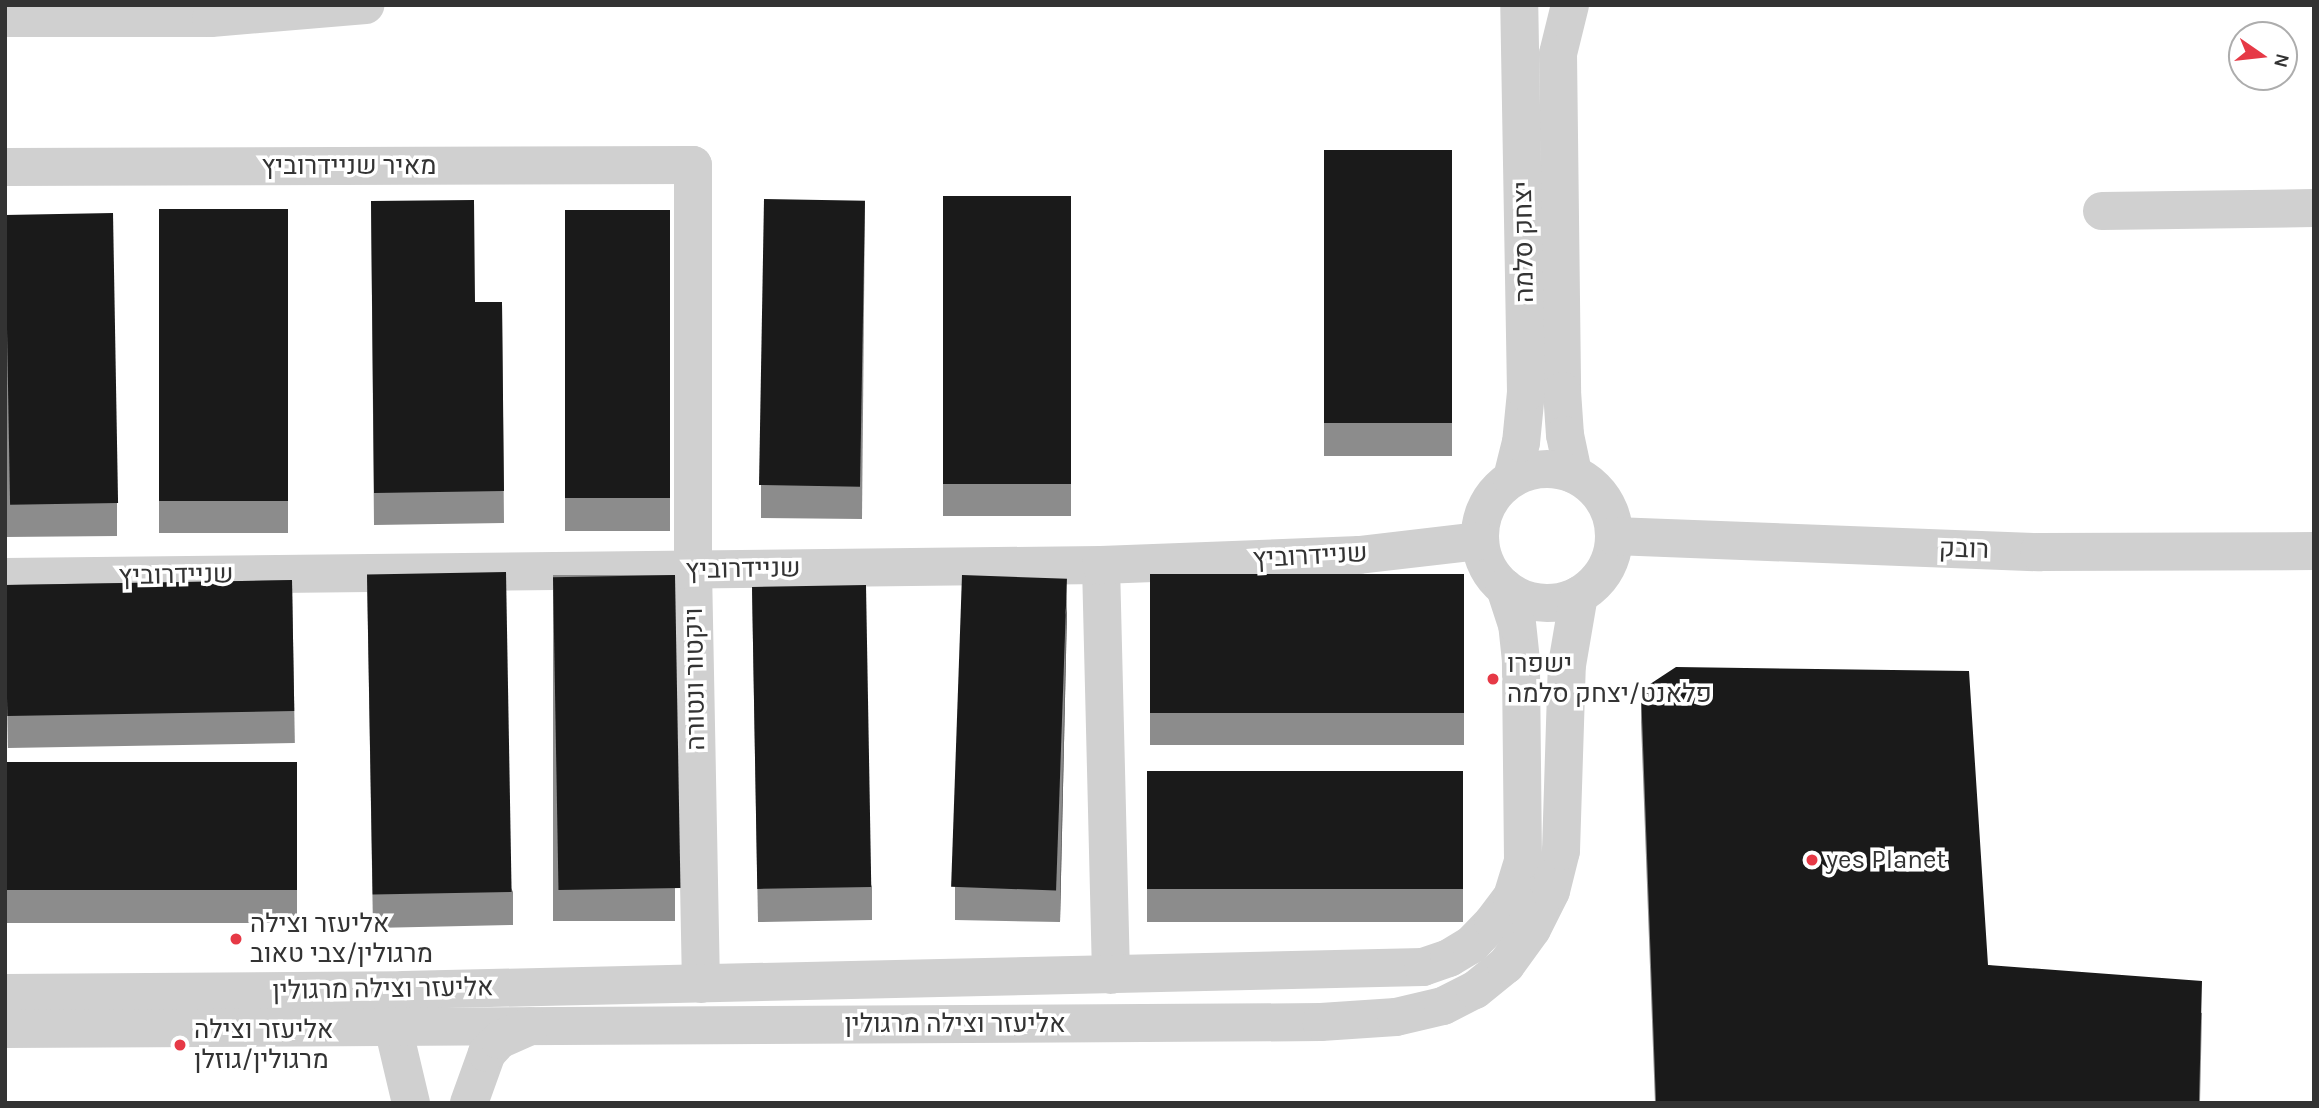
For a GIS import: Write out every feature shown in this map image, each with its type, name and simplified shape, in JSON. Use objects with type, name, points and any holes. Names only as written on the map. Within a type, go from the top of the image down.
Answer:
[{"type":"street","points":[[5,18],[211,18],[365,5]]},
{"type":"street","name":"יצחק סלמה","points":[[1512,478],[1521,443],[1526,392],[1519,5]]},
{"type":"street","name":"יצחק סלמה","points":[[1570,5],[1558,54],[1558,68],[1562,390],[1565,435],[1573,474]]},
{"type":"street","name":"מאיר שניידרוביץ","points":[[5,167],[694,165]]},
{"type":"street","name":"ויקטור ונטורה","points":[[694,165],[693,569],[701,984]]},
{"type":"street","points":[[2102,211],[2314,208]]},
{"type":"street","points":[[1553,469],[1573,474],[1590,484],[1603,499],[1611,517],[1614,536],[1611,554],[1604,570],[1593,585],[1579,595],[1560,602],[1540,603],[1504,589],[1483,559],[1481,522],[1487,505],[1498,490],[1512,478],[1532,470],[1553,469]]},
{"type":"street","name":"רובק","points":[[1614,536],[2039,552],[2314,551]]},
{"type":"street","name":"שניידרוביץ","points":[[5,577],[1101,565],[1360,555],[1480,541]]},
{"type":"street","points":[[1101,565],[1111,975]]},
{"type":"street","name":"אליעזר וצילה מרגולין","points":[[5,993],[403,990],[1423,967],[1449,958],[1471,945],[1493,922],[1512,897],[1523,860],[1521,661],[1517,625],[1504,589]]},
{"type":"street","name":"אליעזר וצילה מרגולין","points":[[5,1029],[1321,1022],[1396,1017],[1443,1006],[1475,990],[1506,965],[1532,929],[1551,891],[1561,851],[1567,665],[1579,595]]},
{"type":"street","points":[[403,990],[393,1027],[411,1103]]},
{"type":"street","points":[[468,1103],[487,1053],[499,1040],[530,1026]]},
{"type":"building","points":[[1324,150],[1452,150],[1452,423],[1324,423]]},
{"type":"building","points":[[943,196],[1071,196],[1071,484],[943,484]]},
{"type":"building","points":[[764,199],[865,201],[860,487],[759,485]]},
{"type":"building","points":[[474,200],[475,302],[502,302],[504,491],[374,493],[371,201]]},
{"type":"building","points":[[159,209],[288,209],[288,501],[159,501]]},
{"type":"building","points":[[565,210],[670,210],[670,498],[565,498]]},
{"type":"building","points":[[113,213],[118,503],[10,505],[5,215]]},
{"type":"building","points":[[506,572],[512,892],[373,894],[367,574]]},
{"type":"building","points":[[1150,574],[1464,574],[1464,713],[1150,713]]},
{"type":"building","points":[[675,575],[680,888],[558,890],[553,577]]},
{"type":"building","points":[[962,575],[1067,579],[1056,890],[951,887]]},
{"type":"building","points":[[292,580],[294,711],[7,716],[5,585]]},
{"type":"building","points":[[866,585],[871,887],[757,889],[752,587]]},
{"type":"building","name":"yes Planet","points":[[1676,667],[1969,671],[1988,965],[2202,981],[2199,1103],[1656,1103],[1641,690]]},
{"type":"building","points":[[5,762],[297,762],[297,890],[5,890]]},
{"type":"building","points":[[1147,771],[1463,771],[1463,889],[1147,889]]},
{"type":"place","name":"ישפרו פלאנט/יצחק סלמה","points":[[1493,679]]},
{"type":"place","name":"yes Planet","points":[[1812,860]]},
{"type":"place","name":"אליעזר וצילה מרגולין/צבי טאוב","points":[[236,939]]},
{"type":"place","name":"אליעזר וצילה מרגולין/גוזלן","points":[[180,1045]]}]
